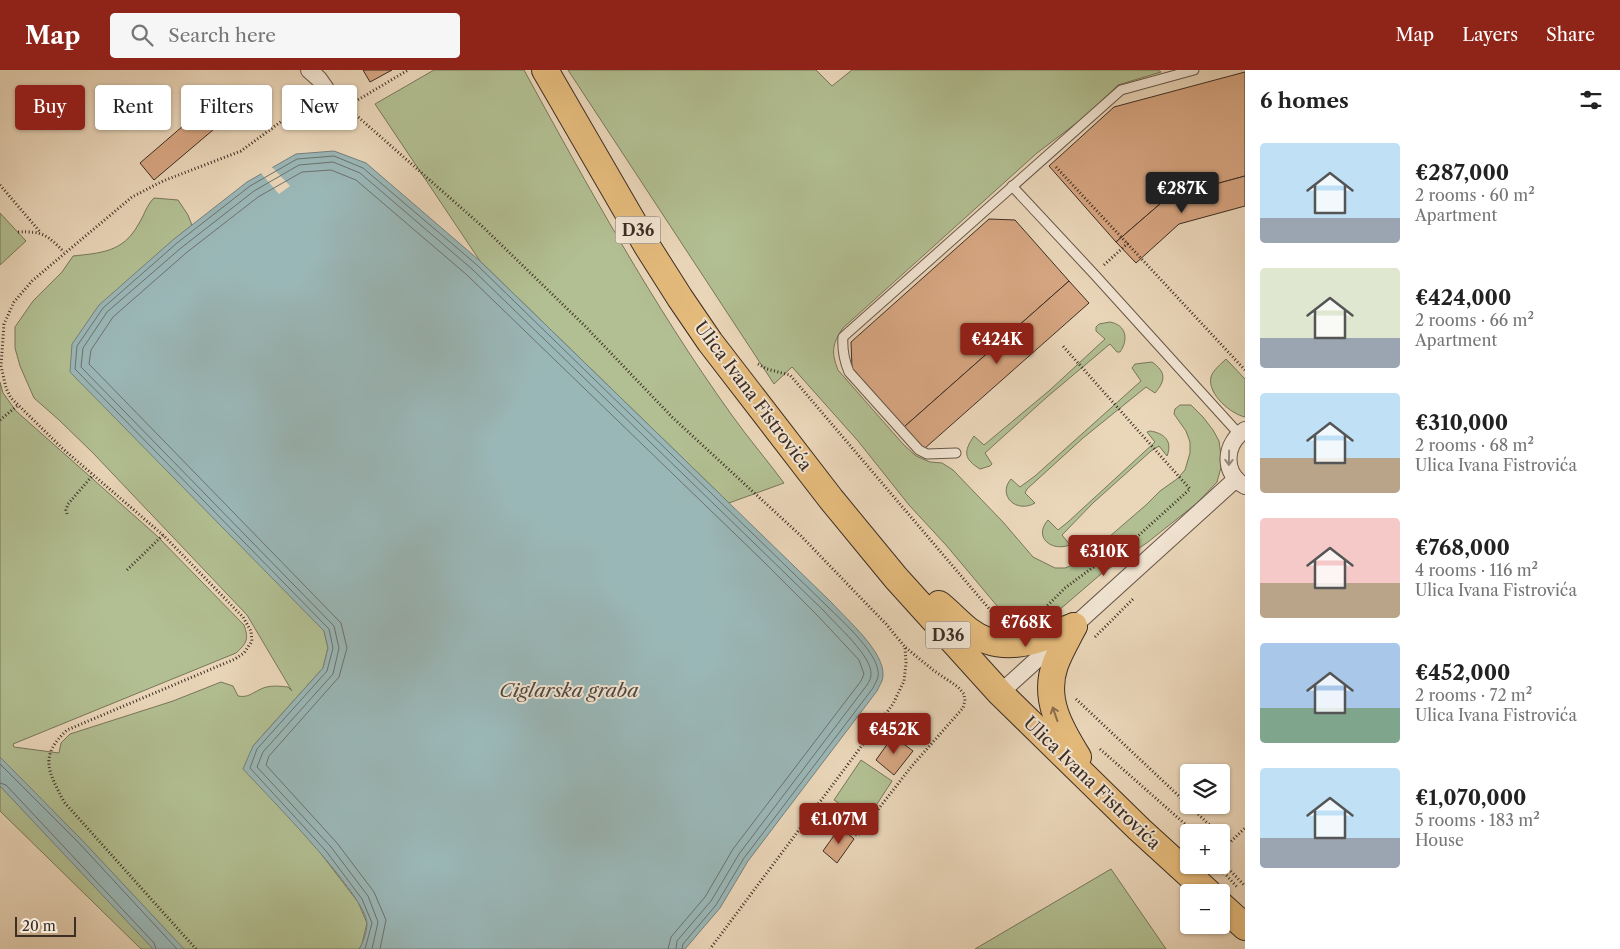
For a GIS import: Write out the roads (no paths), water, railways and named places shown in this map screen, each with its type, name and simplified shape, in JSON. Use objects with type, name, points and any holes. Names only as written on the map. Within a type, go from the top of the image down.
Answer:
[{"type":"main road","name":"Ulica Ivana Fistrovića","points":[[545,70],[647,246],[710,342],[831,499],[896,578],[1000,693],[1199,884]]},
{"type":"main road","points":[[896,578],[933,598],[967,630],[980,638],[1016,645],[1032,642],[1074,626]]},
{"type":"main road","points":[[1074,626],[1055,665],[1052,682],[1052,701],[1054,712],[1064,734],[1096,787]]},
{"type":"main road","points":[[1230,897],[1245,927]]},
{"type":"street","points":[[309,70],[323,85]]},
{"type":"street","points":[[1000,693],[1240,482],[1229,467],[1228,453],[1234,440],[1242,432]]},
{"type":"lane","points":[[956,453],[927,454],[919,450],[849,372],[844,361],[843,337],[1121,90],[1194,70]]},
{"type":"lane","points":[[1012,186],[1242,432]]},
{"type":"water","name":"Ciglarska graba","points":[[334,151],[366,163],[480,261],[832,603],[864,637],[878,657],[883,676],[877,691],[748,861],[720,908],[685,949],[359,949],[367,924],[363,910],[351,891],[314,845],[243,769],[253,746],[323,668],[328,648],[324,631],[70,372],[72,344],[99,305],[174,239],[247,182],[296,154]]},
{"type":"water","points":[[0,757],[81,839],[184,949],[153,949],[0,786]]}]
